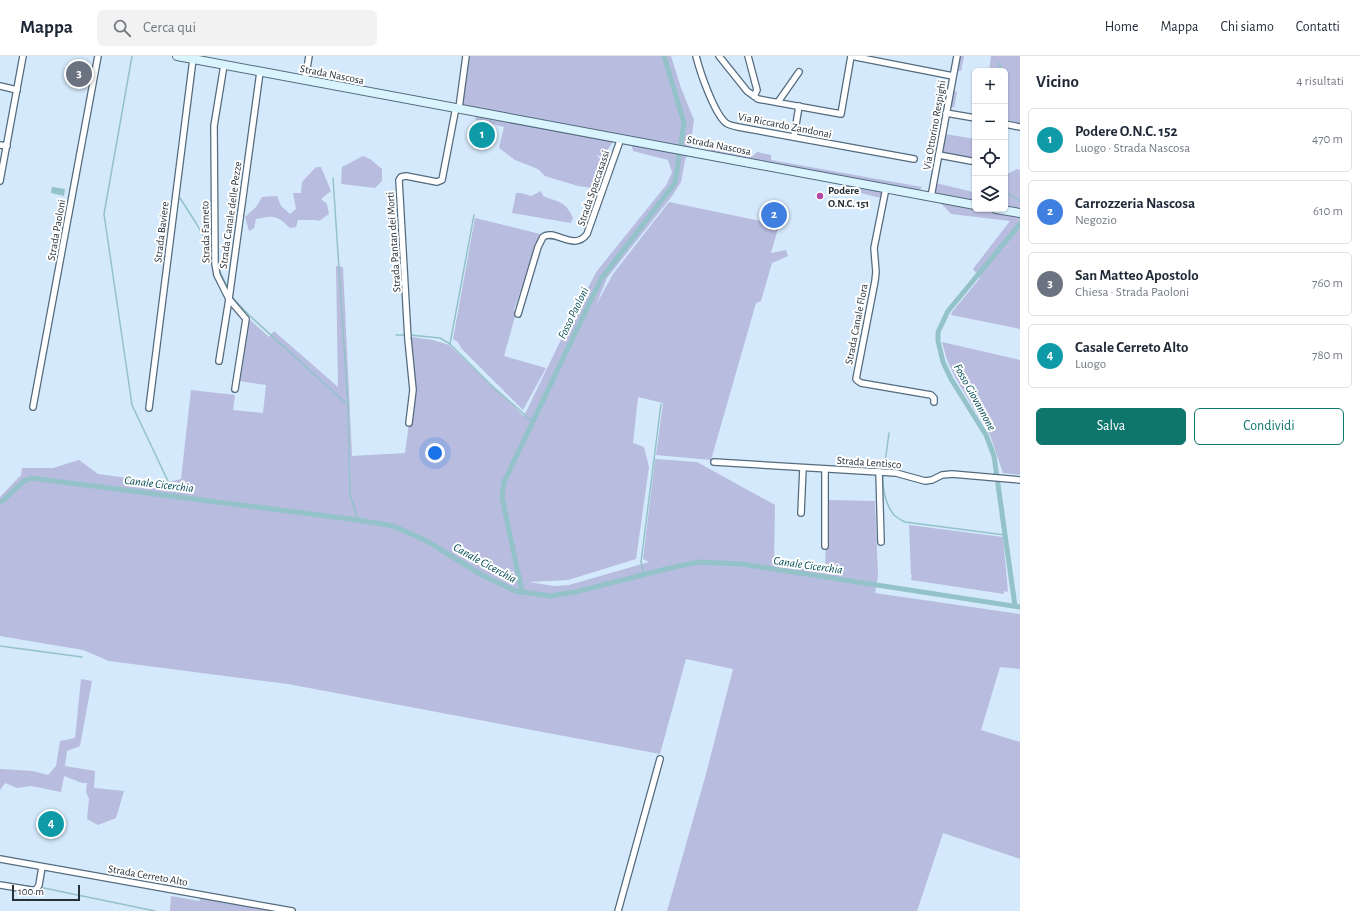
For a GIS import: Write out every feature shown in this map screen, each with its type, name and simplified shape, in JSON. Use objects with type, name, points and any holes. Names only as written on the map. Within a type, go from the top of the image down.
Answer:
[{"type":"street","points":[[0,181],[23,56]]},
{"type":"street","name":"Strada Paoloni","points":[[33,407],[98,56]]},
{"type":"street","name":"Strada Nascosa","points":[[178,56],[219,61],[260,72],[972,204]]},
{"type":"street","points":[[305,80],[309,56]]},
{"type":"street","points":[[457,108],[466,56]]},
{"type":"street","name":"Via Riccardo Zandonai","points":[[696,56],[703,80],[721,117],[727,124],[914,159]]},
{"type":"street","points":[[719,56],[747,91],[758,99],[841,114],[851,56],[953,76]]},
{"type":"street","points":[[748,56],[757,90],[754,96]]},
{"type":"street","name":"Via Ottorino Respighi","points":[[931,197],[957,56]]},
{"type":"street","name":"Strada Baviere","points":[[149,408],[193,59]]},
{"type":"street","name":"Strada Farneto","points":[[219,61],[214,123],[216,273],[229,299],[246,319],[235,389]]},
{"type":"street","name":"Strada Canale delle Pezze","points":[[219,361],[231,288],[260,72]]},
{"type":"street","points":[[778,102],[799,72]]},
{"type":"street","points":[[0,86],[17,90]]},
{"type":"street","points":[[794,137],[799,106]]},
{"type":"street","name":"Strada Pantan dei Morti","points":[[409,423],[413,390],[408,339],[399,180],[401,177],[406,176],[437,182],[442,180],[457,108]]},
{"type":"street","points":[[946,113],[972,117]]},
{"type":"street","points":[[1008,125],[1020,127]]},
{"type":"street","name":"Strada Spaccasassi","points":[[518,314],[542,238],[549,235],[560,239],[577,241],[583,240],[587,234],[621,138]]},
{"type":"street","points":[[0,145],[7,146]]},
{"type":"street","points":[[939,155],[971,161]]},
{"type":"street","name":"Strada Canale Flora","points":[[886,188],[874,248],[876,272],[875,281],[856,378],[860,382],[931,395],[934,397],[934,402]]},
{"type":"street","points":[[1008,211],[1019,213]]},
{"type":"street","name":"Strada Lentisco","points":[[714,462],[886,472],[902,474],[925,481],[947,474],[1020,480]]},
{"type":"street","points":[[801,513],[803,468]]},
{"type":"street","points":[[824,546],[825,469]]},
{"type":"street","points":[[879,472],[881,542]]},
{"type":"street","points":[[618,911],[660,759]]},
{"type":"street","name":"Strada Cerreto Alto","points":[[0,859],[292,911]]},
{"type":"street","points":[[0,886],[31,890],[38,887],[42,866]]},
{"type":"shaded area","points":[[470,56],[671,56],[681,88],[694,120],[690,149],[685,160],[681,182],[672,196],[607,278],[596,305],[613,274],[669,202],[779,225],[771,253],[786,250],[788,256],[772,263],[761,301],[756,303],[711,460],[656,455],[663,403],[638,397],[633,443],[644,447],[649,467],[636,559],[568,580],[529,582],[554,586],[569,585],[649,562],[643,559],[655,459],[697,462],[775,505],[774,562],[825,568],[827,500],[875,501],[878,576],[875,593],[1020,614],[1020,669],[1000,667],[981,730],[1020,742],[1020,859],[943,833],[917,911],[667,911],[706,774],[733,669],[686,659],[660,754],[288,684],[109,661],[83,650],[0,636],[0,497],[21,475],[22,468],[53,468],[79,460],[98,474],[164,483],[181,479],[191,390],[235,395],[233,410],[263,413],[266,385],[239,381],[249,319],[269,337],[274,331],[338,387],[336,266],[343,267],[352,456],[405,453],[409,423],[416,392],[411,337],[433,340],[449,345],[524,416],[570,321],[597,271],[667,184],[672,172],[668,160],[633,151],[630,137],[617,135],[603,157],[596,155],[605,163],[596,185],[592,188],[578,186],[545,176],[538,169],[515,160],[499,148],[504,127],[476,120],[473,108],[463,106],[461,103]]},
{"type":"shaded area","points":[[960,56],[964,56],[961,71],[957,71]]},
{"type":"shaded area","points":[[991,56],[1020,56],[1020,123],[1008,120],[1008,68],[989,68]]},
{"type":"shaded area","points":[[954,91],[957,92],[954,108],[951,106]]},
{"type":"shaded area","points":[[945,134],[972,138],[972,157],[943,152],[942,150]]},
{"type":"shaded area","points":[[711,148],[753,156],[757,152],[771,155],[771,160],[922,187],[918,192],[889,187],[881,198],[844,189],[845,180],[710,154]]},
{"type":"shaded area","points":[[363,156],[370,159],[382,169],[382,181],[375,188],[341,184],[342,167]]},
{"type":"shaded area","points":[[316,167],[321,167],[331,191],[321,199],[327,204],[329,214],[319,221],[298,220],[296,227],[290,228],[278,218],[271,217],[256,219],[254,228],[249,231],[245,217],[256,207],[262,197],[277,196],[281,206],[290,214],[296,209],[293,193],[301,193],[302,182]]},
{"type":"shaded area","points":[[1017,169],[1020,170],[1020,329],[951,315],[980,278],[973,269],[1010,221],[951,214],[934,196],[936,183],[972,192],[972,212],[1008,212],[1008,174]]},
{"type":"shaded area","points":[[52,187],[65,189],[64,196],[51,193]]},
{"type":"shaded area","points":[[541,191],[543,196],[561,203],[567,208],[573,218],[571,223],[512,213],[516,193],[531,196]]},
{"type":"shaded area","points":[[475,218],[540,234],[514,310],[516,313],[504,356],[546,368],[523,410],[461,348],[458,342],[453,339]]},
{"type":"shaded area","points":[[942,342],[1020,360],[1020,475],[1003,473],[990,435],[956,379],[947,360]]},
{"type":"shaded area","points":[[909,525],[1003,537],[1008,592],[1004,591],[1004,594],[911,580]]},
{"type":"shaded area","points":[[81,679],[92,681],[80,746],[67,751],[65,766],[95,771],[94,788],[124,791],[116,818],[98,825],[87,819],[89,799],[86,792],[87,783],[82,783],[64,776],[61,792],[31,786],[17,788],[5,783],[0,790],[0,769],[33,771],[48,775],[56,766],[60,741],[75,738]]},
{"type":"shaded area","points":[[171,896],[199,901],[202,897],[277,911],[170,911]]},
{"type":"waterway","points":[[132,56],[104,214],[132,405],[175,496]]},
{"type":"waterway","name":"Fosso Paoloni","points":[[522,592],[502,497],[504,482],[601,279],[675,183],[684,123],[664,56]]},
{"type":"waterway","points":[[998,63],[1002,68]]},
{"type":"waterway","points":[[333,178],[348,405],[350,494],[358,520]]},
{"type":"waterway","points":[[1008,194],[1020,201]]},
{"type":"waterway","points":[[180,198],[213,254]]},
{"type":"waterway","points":[[450,344],[474,215]]},
{"type":"waterway","name":"Fosso Giovannone","points":[[1015,606],[994,456],[986,435],[951,379],[943,362],[938,341],[938,332],[948,311],[1020,224]]},
{"type":"waterway","points":[[217,265],[228,289]]},
{"type":"waterway","points":[[231,296],[250,316],[348,405]]},
{"type":"waterway","points":[[396,335],[406,335]]},
{"type":"waterway","points":[[410,335],[440,338],[450,344],[490,384],[533,422]]},
{"type":"waterway","points":[[644,574],[641,562],[661,404]]},
{"type":"waterway","points":[[884,470],[889,433]]},
{"type":"waterway","points":[[883,473],[883,484],[888,506],[894,515],[905,522],[1005,535]]},
{"type":"waterway","name":"Canale Cicerchia","points":[[0,502],[24,481],[31,478],[358,520],[393,526],[425,540],[482,575],[515,591],[550,596],[575,592],[699,562],[741,564],[1020,607]]},
{"type":"waterway","points":[[0,646],[82,657]]},
{"type":"waterway","points":[[14,885],[36,887]]},
{"type":"waterway","points":[[39,887],[155,911]]},
{"type":"place","name":"San Matteo Apostolo","points":[[79,74]]},
{"type":"place","name":"Podere O.N.C. 152","points":[[482,135]]},
{"type":"place","name":"Podere O.N.C. 151","points":[[820,196]]},
{"type":"place","name":"Carrozzeria Nascosa","points":[[774,215]]},
{"type":"place","name":"Casale Cerreto Alto","points":[[51,824]]}]
